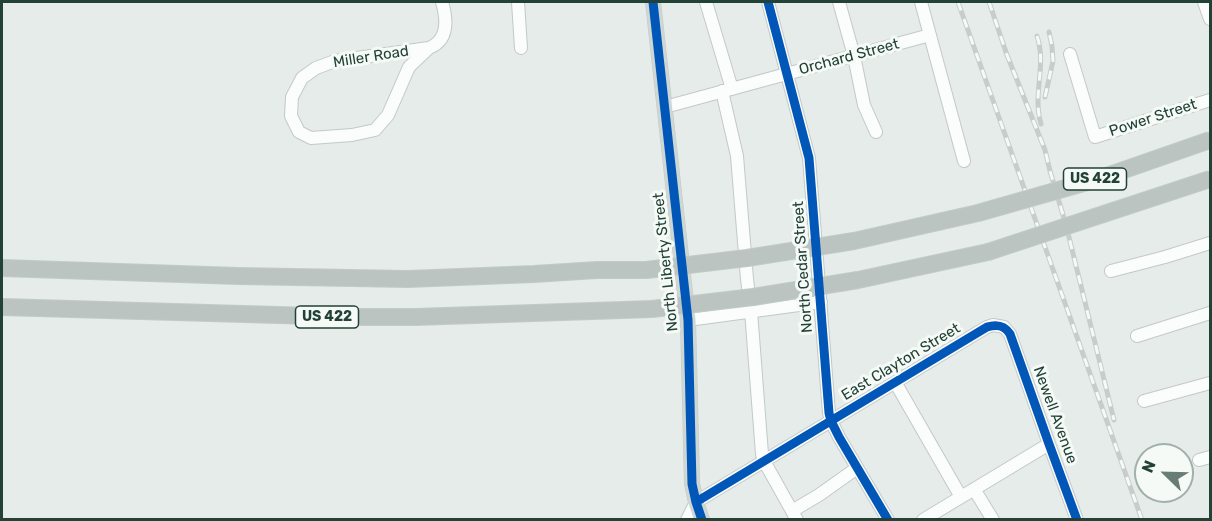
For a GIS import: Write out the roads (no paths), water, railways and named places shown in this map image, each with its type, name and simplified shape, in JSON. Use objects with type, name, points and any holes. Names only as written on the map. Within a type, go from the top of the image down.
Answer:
[{"type":"highway","name":"US 422","points":[[2,268],[408,279],[597,270],[646,270],[747,258],[854,241],[978,213],[1101,177],[1210,140]]},
{"type":"highway","name":"US 422","points":[[2,308],[347,317],[483,316],[652,309],[753,297],[858,280],[988,252],[1210,179]]},
{"type":"main road","name":"North Liberty Street","points":[[653,2],[688,320],[692,476],[696,502],[702,519]]},
{"type":"street","name":"Miller Road","points":[[429,48],[334,61],[316,68],[302,78],[292,97],[291,116],[299,132],[311,138],[352,135],[375,130],[388,115],[409,67],[441,40],[446,23],[442,2]]},
{"type":"street","points":[[518,2],[521,48]]},
{"type":"street","points":[[706,2],[727,90],[737,156],[764,461],[794,515],[857,468]]},
{"type":"street","name":"North Cedar Street","points":[[768,2],[809,158],[828,411],[831,421],[857,468],[888,519]]},
{"type":"street","points":[[839,2],[854,56],[864,105],[876,132]]},
{"type":"street","points":[[921,2],[964,161]]},
{"type":"street","points":[[1204,2],[1210,19]]},
{"type":"street","name":"Orchard Street","points":[[665,106],[930,35]]},
{"type":"street","name":"Power Street","points":[[1070,54],[1095,137],[1210,99]]},
{"type":"street","points":[[1112,271],[1210,243]]},
{"type":"street","points":[[688,320],[821,302]]},
{"type":"street","points":[[1137,336],[1210,314]]},
{"type":"street","name":"East Clayton Street","points":[[696,502],[987,327],[999,326]]},
{"type":"street","name":"Newell Avenue","points":[[999,326],[1010,334],[1077,519]]},
{"type":"street","points":[[895,382],[961,497]]},
{"type":"street","points":[[1144,401],[1210,383]]},
{"type":"street","points":[[923,519],[1048,444]]},
{"type":"street","points":[[974,489],[993,519]]},
{"type":"street","points":[[687,519],[696,502]]},
{"type":"railway","points":[[958,2],[1142,520]]},
{"type":"railway","points":[[989,2],[1007,55],[1045,150],[1114,420]]},
{"type":"railway","points":[[1045,97],[1053,61],[1049,32]]},
{"type":"railway","points":[[1037,36],[1041,58],[1038,102],[1041,124]]}]
